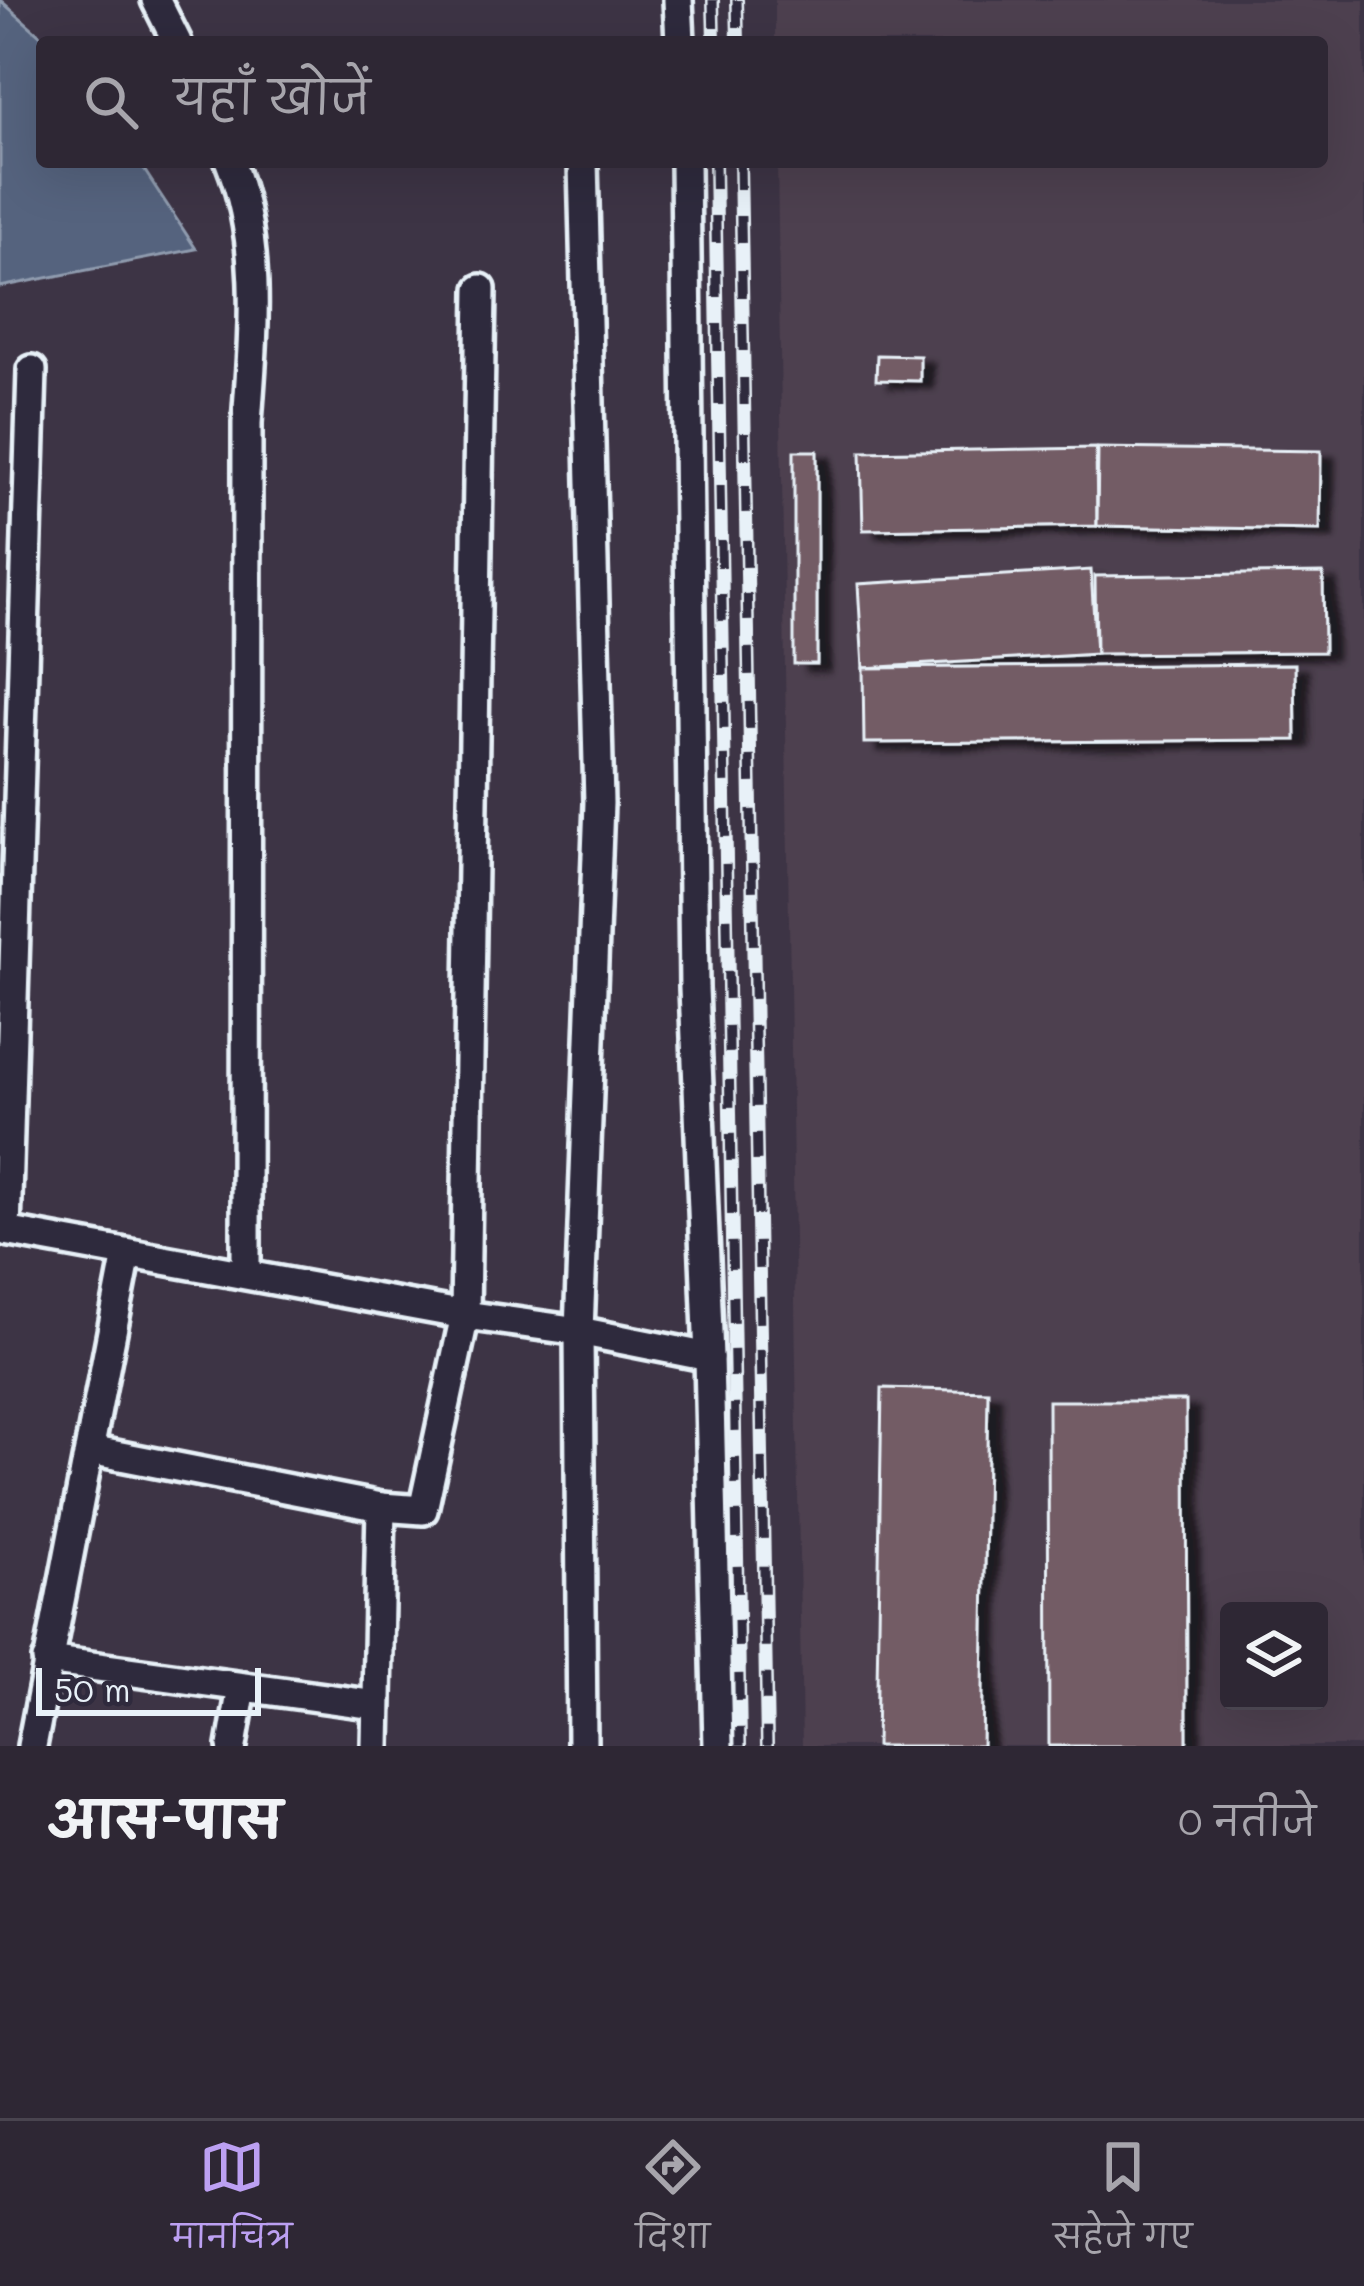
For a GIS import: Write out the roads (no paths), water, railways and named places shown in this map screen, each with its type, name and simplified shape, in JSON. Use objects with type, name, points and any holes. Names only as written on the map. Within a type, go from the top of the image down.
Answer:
[{"type":"street","points":[[155,0],[174,36]]},
{"type":"street","points":[[678,0],[680,36]]},
{"type":"street","points":[[232,168],[245,200],[254,319],[247,423],[246,1274]]},
{"type":"street","points":[[582,1746],[579,1330],[599,803],[583,168]]},
{"type":"street","points":[[685,168],[694,988],[718,1746]]},
{"type":"street","points":[[90,1450],[381,1507],[423,1510],[465,1315],[482,289]]},
{"type":"street","points":[[32,370],[3,1231],[465,1315],[579,1330],[709,1357]]},
{"type":"street","points":[[32,1746],[127,1254]]},
{"type":"street","points":[[376,1746],[381,1507]]},
{"type":"street","points":[[47,1660],[376,1705]]},
{"type":"street","points":[[232,1746],[242,1687]]},
{"type":"water","points":[[0,0],[41,36],[36,36],[36,168],[143,168],[196,249],[0,287]]},
{"type":"railway","points":[[713,0],[714,36]]},
{"type":"railway","points":[[737,0],[738,36]]},
{"type":"railway","points":[[715,168],[740,1746]]},
{"type":"railway","points":[[740,168],[767,1746]]}]
